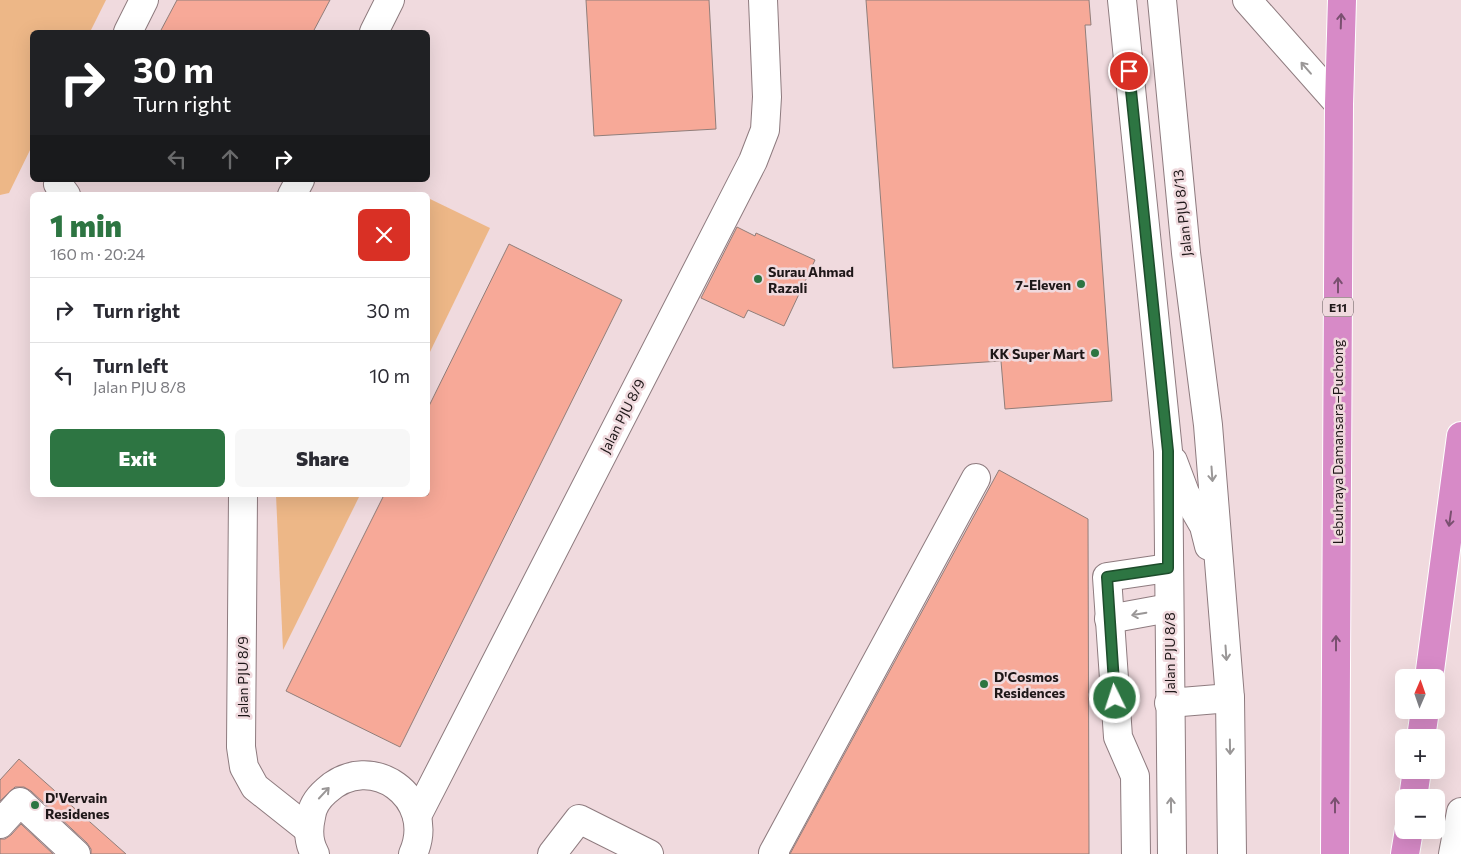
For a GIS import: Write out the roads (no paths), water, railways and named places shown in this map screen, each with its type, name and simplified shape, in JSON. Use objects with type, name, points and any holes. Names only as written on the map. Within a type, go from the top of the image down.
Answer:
[{"type":"highway","name":"Lebuhraya Damansara–Puchong","points":[[1335,854],[1339,104],[1342,0]]},
{"type":"highway","points":[[1430,669],[1461,436]]},
{"type":"highway","points":[[1405,854],[1408,839]]},
{"type":"street","points":[[129,30],[144,0]]},
{"type":"street","points":[[375,30],[390,0]]},
{"type":"street","name":"Jalan PJU 8/9","points":[[417,816],[753,161],[765,130],[767,97],[763,0]]},
{"type":"street","points":[[1122,0],[1168,451],[1178,469],[1185,493],[1204,526],[1223,608],[1230,698],[1232,854]]},
{"type":"street","name":"Jalan PJU 8/13","points":[[1162,0],[1186,253],[1208,425],[1223,608]]},
{"type":"street","points":[[1247,0],[1339,104]]},
{"type":"street","points":[[1136,854],[1135,776],[1118,737],[1107,577],[1168,561],[1191,469],[1208,425]]},
{"type":"street","name":"Jalan PJU 8/8","points":[[1168,451],[1169,703],[1172,854]]},
{"type":"street","points":[[775,854],[773,853],[976,478]]},
{"type":"street","name":"Jalan PJU 8/9","points":[[243,497],[241,747],[244,767],[255,787],[312,842]]},
{"type":"street","points":[[1109,619],[1169,608]]},
{"type":"street","points":[[1169,703],[1230,698]]},
{"type":"street","name":"Jalan PJU 8/9","points":[[312,842],[311,812],[320,796],[332,784],[348,777],[366,774],[383,778],[399,787],[410,800],[417,816],[419,834],[413,854]]},
{"type":"street","points":[[0,824],[20,802],[76,854]]},
{"type":"street","points":[[1453,854],[1461,812]]},
{"type":"street","points":[[552,854],[579,819],[649,854]]},
{"type":"place","name":"Surau Ahmad Razali","points":[[758,279]]},
{"type":"place","name":"7-Eleven","points":[[1081,284]]},
{"type":"place","name":"KK Super Mart","points":[[1095,353]]},
{"type":"place","name":"D'Cosmos Residences","points":[[984,684]]},
{"type":"place","name":"D'Vervain Residenes","points":[[35,805]]}]
